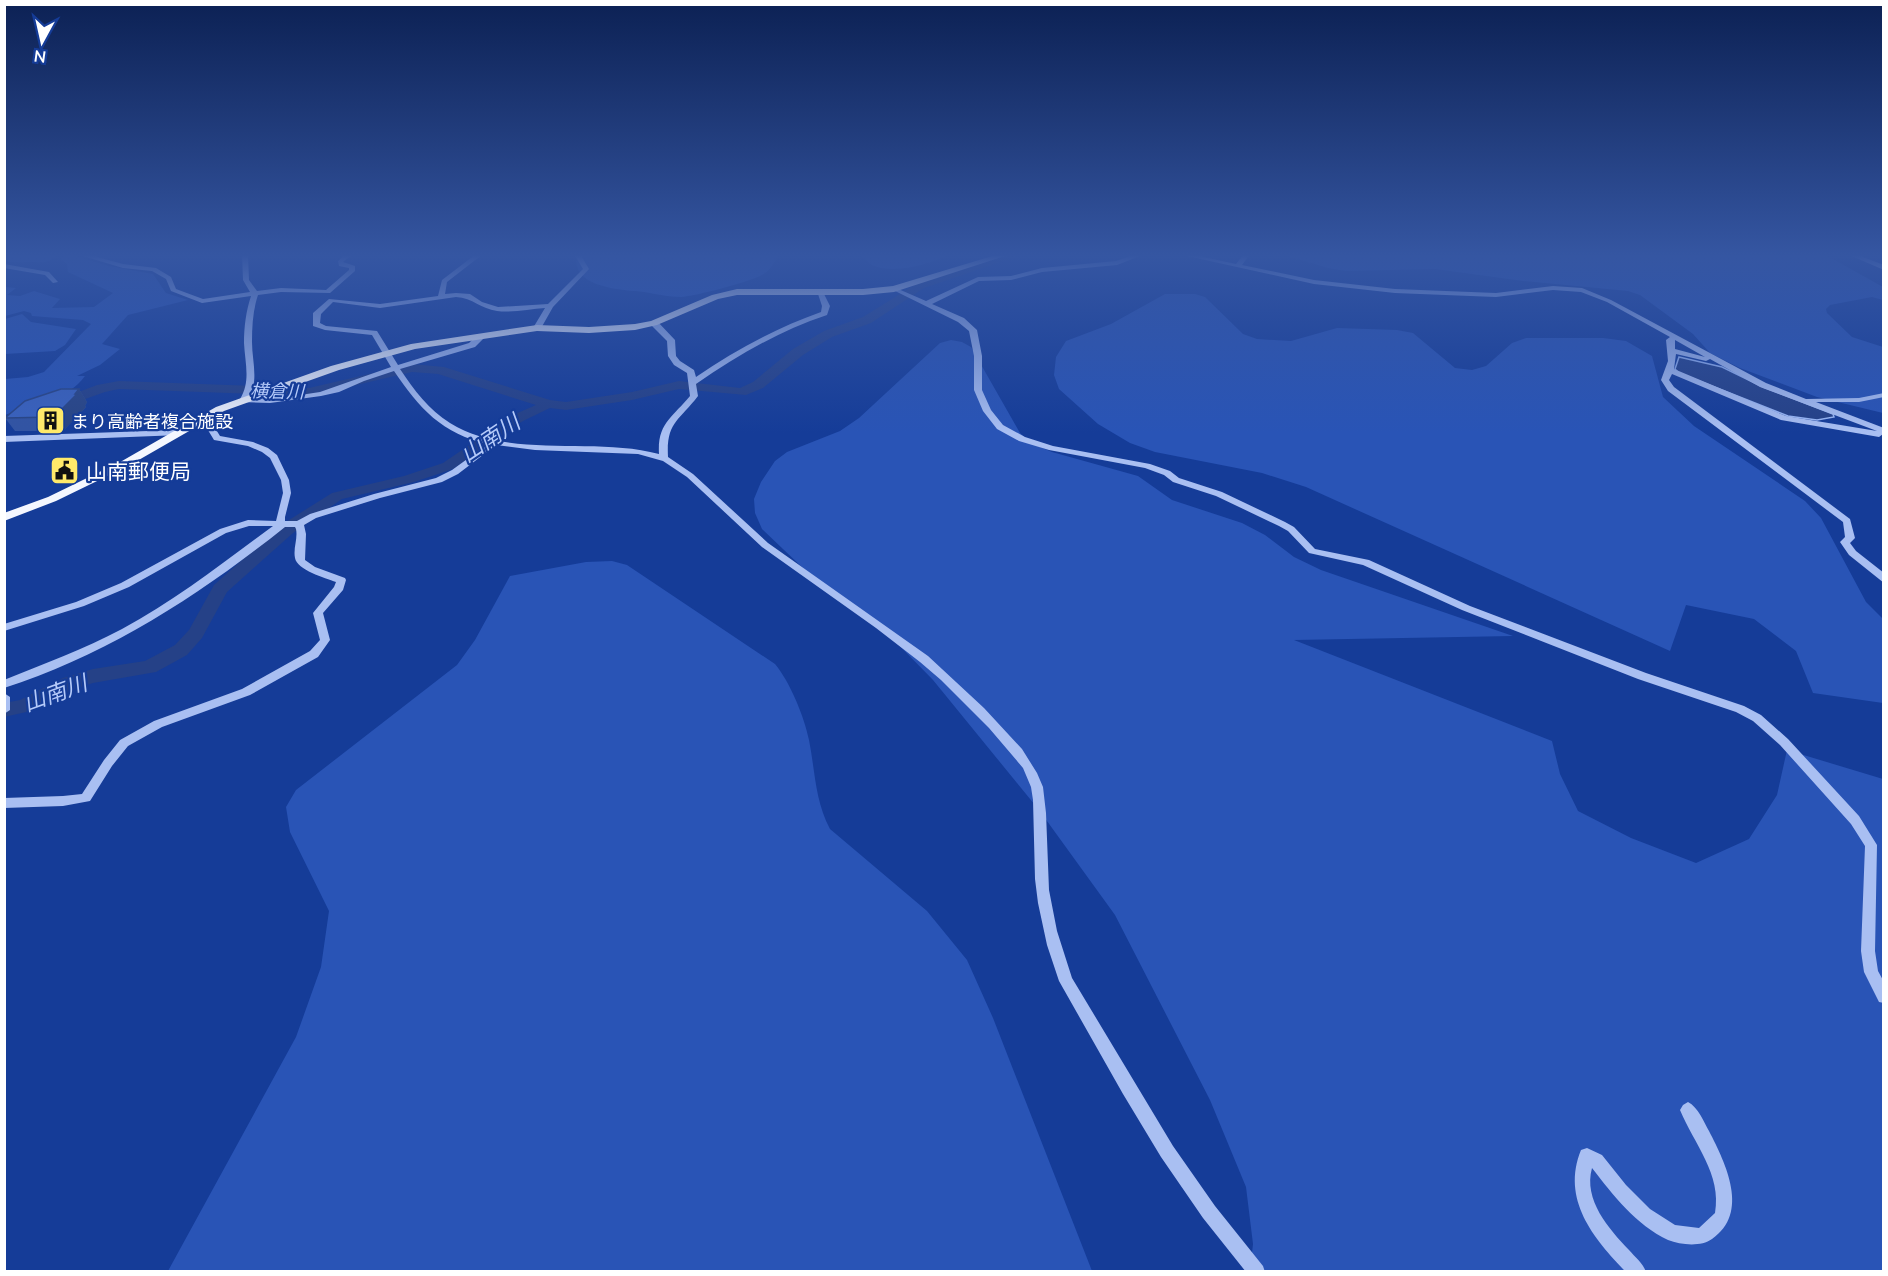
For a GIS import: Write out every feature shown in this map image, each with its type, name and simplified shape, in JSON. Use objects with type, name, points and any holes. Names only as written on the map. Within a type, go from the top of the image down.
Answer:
[{"type":"main road","points":[[4,517],[52,499],[93,479],[250,394],[281,388],[414,346],[537,328],[612,329],[654,322],[675,314]]},
{"type":"street","points":[[249,314],[248,346],[252,372],[250,394],[307,396],[351,386],[361,379],[398,372],[472,345],[482,336]]},
{"type":"street","points":[[317,314],[316,324],[325,328],[374,333],[398,372],[424,406],[446,424],[484,440],[631,451],[664,459],[694,479],[738,523],[768,547],[903,643],[944,676],[1019,753],[1032,773],[1038,798],[1041,884],[1050,927],[1066,980],[1115,1066],[1179,1167],[1209,1212],[1257,1272]]},
{"type":"street","points":[[537,328],[546,314]]},
{"type":"street","points":[[692,383],[758,341],[799,321],[822,314]]},
{"type":"street","points":[[947,314],[961,320],[973,330],[978,356],[978,390],[987,411],[1000,427],[1022,439],[1052,448],[1147,466],[1167,473],[1176,480],[1220,494],[1282,524],[1291,529],[1312,551],[1366,562],[1466,608],[1642,676],[1740,709],[1757,718],[1784,742],[1847,812],[1871,845],[1868,951],[1871,972],[1884,997]]},
{"type":"street","points":[[1630,314],[1763,385],[1884,432]]},
{"type":"street","points":[[654,322],[671,340],[672,356],[677,363],[691,372],[694,396],[674,416],[663,433],[664,459]]},
{"type":"street","points":[[1675,337],[1670,340],[1673,351],[1671,371],[1665,380],[1671,389],[1846,520],[1850,538],[1845,542],[1849,552],[1876,569],[1884,580]]},
{"type":"street","points":[[1673,351],[1721,363]]},
{"type":"street","points":[[1671,371],[1784,418],[1884,432]]},
{"type":"street","points":[[1802,400],[1859,400],[1884,395]]},
{"type":"street","points":[[204,417],[217,438],[250,444],[265,450],[274,457],[285,480],[287,493],[280,517],[281,525]]},
{"type":"street","points":[[4,439],[177,433]]},
{"type":"street","points":[[4,628],[80,604],[125,585],[224,531],[248,523],[299,524],[313,516],[394,490],[439,480],[455,472],[495,442]]},
{"type":"street","points":[[4,803],[86,798],[124,743],[140,732],[246,692],[314,654],[325,640],[318,613],[339,588],[341,580],[312,569],[300,561],[298,554],[302,539],[299,524]]},
{"type":"street","points":[[4,684],[84,652],[128,630],[205,582],[281,525]]},
{"type":"street","points":[[4,697],[4,710]]},
{"type":"street","points":[[1638,1272],[1613,1247],[1590,1214],[1581,1182],[1584,1164],[1587,1156],[1596,1161],[1620,1191],[1644,1215],[1672,1233],[1701,1237],[1714,1229],[1725,1210],[1722,1187],[1708,1144],[1688,1110]]},
{"type":"shaded area","points":[[22,314],[31,322],[76,329],[65,345],[55,351],[5,354],[5,319]]},
{"type":"shaded area","points":[[31,314],[134,314],[128,315],[102,344],[120,349],[100,365],[77,376],[85,376],[78,384],[59,397],[5,415],[5,379],[28,377],[44,372],[91,324],[83,320],[32,316]]},
{"type":"shaded area","points":[[1130,314],[1222,314],[1243,334],[1257,339],[1291,341],[1337,328],[1397,330],[1413,333],[1455,368],[1472,370],[1486,366],[1512,343],[1526,338],[1603,338],[1626,341],[1652,356],[1663,397],[1694,426],[1805,501],[1821,518],[1866,602],[1883,619],[1883,703],[1813,693],[1796,651],[1754,619],[1686,605],[1670,651],[1306,487],[1262,473],[1155,452],[1130,443],[1098,424],[1059,389],[1054,375],[1056,357],[1066,341],[1111,324]]},
{"type":"shaded area","points":[[1665,314],[1828,314],[1852,337],[1883,347],[1883,413],[1817,397],[1740,368],[1710,353],[1693,334]]},
{"type":"shaded area","points":[[951,340],[971,347],[1020,433],[1031,443],[1052,452],[1138,476],[1172,500],[1242,523],[1265,535],[1294,557],[1321,570],[1513,636],[1294,640],[1552,741],[1560,774],[1578,811],[1631,838],[1696,863],[1749,839],[1777,795],[1787,750],[1883,779],[1883,1271],[1250,1271],[1253,1244],[1246,1187],[1210,1100],[1115,915],[1039,810],[933,680],[890,636],[804,569],[762,529],[755,513],[754,499],[761,482],[775,461],[787,452],[840,431],[859,418],[940,343]]},
{"type":"shaded area","points":[[1679,357],[1722,367],[1763,387],[1833,414],[1834,417],[1817,420],[1788,416],[1679,373],[1675,369]]},
{"type":"shaded area","points":[[612,561],[627,565],[775,664],[781,671],[804,721],[818,796],[830,829],[927,911],[967,960],[993,1018],[1092,1271],[168,1271],[296,1037],[321,967],[329,911],[290,832],[286,807],[296,790],[457,665],[475,640],[510,576],[586,562]]},
{"type":"building","points":[[61,389],[79,389],[75,394],[77,394],[54,417],[5,418],[25,401]]},
{"type":"waterway","name":"山南川","points":[[548,404],[566,406],[632,396],[679,385],[741,392],[758,385],[798,352],[828,334],[867,320],[877,314]]},
{"type":"waterway","name":"横倉川","points":[[60,404],[102,388],[119,385],[309,392],[412,368],[439,370],[548,404]]},
{"type":"waterway","name":"山南川","points":[[4,710],[24,706],[70,683],[93,676],[149,667],[181,650],[196,634],[220,589],[287,529],[337,496],[409,479],[448,466],[518,418],[548,404]]},
{"type":"place","name":"まり高齢者複合施設","points":[[50,421]]},
{"type":"place","name":"山南郵便局","points":[[65,471]]}]
